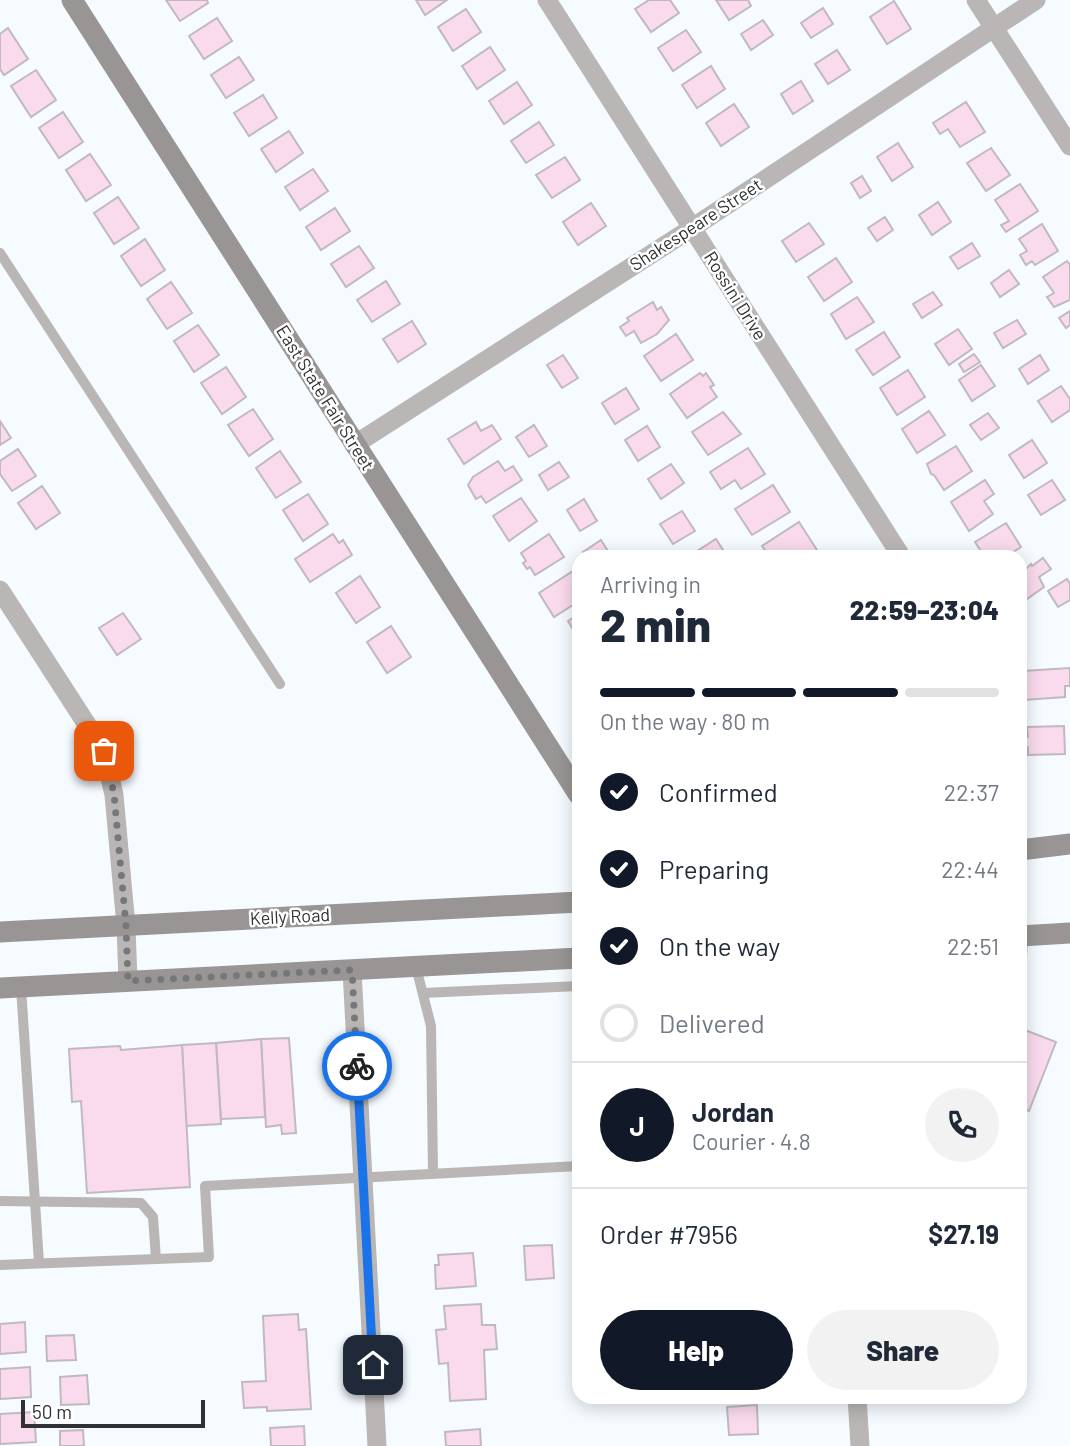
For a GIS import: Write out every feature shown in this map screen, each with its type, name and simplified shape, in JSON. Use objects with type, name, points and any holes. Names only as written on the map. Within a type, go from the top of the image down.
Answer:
[{"type":"street","name":"East State Fair Street","points":[[72,0],[572,784]]},
{"type":"street","name":"Rossini Drive","points":[[547,0],[897,550]]},
{"type":"street","points":[[976,0],[1070,146]]},
{"type":"street","name":"Shakespeare Street","points":[[354,445],[692,229],[1035,0]]},
{"type":"street","points":[[0,590],[104,751],[114,794],[126,926],[128,981]]},
{"type":"street","points":[[1027,849],[1070,844]]},
{"type":"street","name":"Kelly Road","points":[[0,932],[572,902]]},
{"type":"street","points":[[1027,936],[1070,933]]},
{"type":"street","points":[[10,988],[572,958]]},
{"type":"street","points":[[352,970],[377,1446]]},
{"type":"street","points":[[857,1404],[860,1446]]},
{"type":"lane","points":[[0,253],[280,684]]},
{"type":"lane","points":[[416,967],[431,1026],[433,1173]]},
{"type":"lane","points":[[423,993],[572,986]]},
{"type":"lane","points":[[10,988],[35,1202],[39,1263]]},
{"type":"lane","points":[[0,1265],[209,1257],[205,1186],[572,1166]]},
{"type":"lane","points":[[0,1201],[141,1203],[153,1217],[156,1259]]},
{"type":"building","points":[[166,0],[207,0],[208,3],[180,21]]},
{"type":"building","points":[[416,0],[447,0],[425,15]]},
{"type":"building","points":[[649,0],[670,0],[679,13],[651,32],[635,9]]},
{"type":"building","points":[[716,0],[748,0],[751,6],[729,20]]},
{"type":"building","points":[[894,1],[911,29],[887,44],[870,17]]},
{"type":"building","points":[[823,8],[833,24],[811,38],[801,23]]},
{"type":"building","points":[[466,9],[481,32],[453,51],[438,27]]},
{"type":"building","points":[[217,18],[232,41],[204,59],[189,36]]},
{"type":"building","points":[[763,20],[773,35],[751,50],[741,34]]},
{"type":"building","points":[[8,28],[28,59],[4,75],[0,69],[0,34]]},
{"type":"building","points":[[686,30],[701,52],[673,71],[658,48]]},
{"type":"building","points":[[490,47],[505,70],[477,89],[462,66]]},
{"type":"building","points":[[837,50],[850,70],[828,84],[815,64]]},
{"type":"building","points":[[239,57],[254,80],[226,98],[211,75]]},
{"type":"building","points":[[711,66],[725,89],[697,108],[682,85]]},
{"type":"building","points":[[36,70],[56,100],[31,117],[11,86]]},
{"type":"building","points":[[801,81],[813,101],[793,114],[781,94]]},
{"type":"building","points":[[517,82],[532,105],[504,124],[489,101]]},
{"type":"building","points":[[263,95],[277,118],[249,136],[234,113]]},
{"type":"building","points":[[966,102],[985,132],[960,147],[948,129],[940,134],[933,123]]},
{"type":"building","points":[[734,104],[749,127],[721,146],[706,123]]},
{"type":"building","points":[[63,112],[83,142],[59,158],[39,128]]},
{"type":"building","points":[[539,122],[554,145],[526,163],[511,141]]},
{"type":"building","points":[[289,131],[303,153],[276,172],[261,149]]},
{"type":"building","points":[[898,143],[913,167],[892,181],[877,157]]},
{"type":"building","points":[[991,148],[1010,175],[986,191],[967,163]]},
{"type":"building","points":[[90,154],[111,185],[86,201],[66,170]]},
{"type":"building","points":[[565,157],[580,180],[552,198],[536,175]]},
{"type":"building","points":[[313,169],[328,191],[300,210],[285,187]]},
{"type":"building","points":[[862,176],[871,191],[860,198],[851,183]]},
{"type":"building","points":[[1020,184],[1038,211],[1006,232],[1001,225],[1009,221],[995,200]]},
{"type":"building","points":[[118,197],[139,228],[114,244],[94,213]]},
{"type":"building","points":[[938,202],[951,222],[932,235],[919,215]]},
{"type":"building","points":[[591,203],[606,226],[578,245],[563,222]]},
{"type":"building","points":[[335,208],[350,231],[321,250],[306,227]]},
{"type":"building","points":[[885,217],[893,230],[877,241],[868,228]]},
{"type":"building","points":[[809,223],[824,244],[796,262],[782,241]]},
{"type":"building","points":[[1042,224],[1058,251],[1035,265],[1032,261],[1026,265],[1020,255],[1027,251],[1019,239]]},
{"type":"building","points":[[145,239],[165,270],[141,286],[121,256]]},
{"type":"building","points":[[972,243],[980,256],[958,269],[950,257]]},
{"type":"building","points":[[359,246],[374,268],[346,287],[331,264]]},
{"type":"building","points":[[836,258],[852,282],[824,301],[808,277]]},
{"type":"building","points":[[1067,261],[1070,265],[1070,300],[1054,307],[1047,297],[1054,293],[1043,277]]},
{"type":"building","points":[[1009,270],[1019,284],[1000,297],[991,283]]},
{"type":"building","points":[[386,281],[400,304],[372,322],[357,300]]},
{"type":"building","points":[[171,282],[192,313],[167,329],[147,299]]},
{"type":"building","points":[[933,292],[942,305],[922,318],[913,304]]},
{"type":"building","points":[[857,297],[874,322],[846,339],[831,314]]},
{"type":"building","points":[[653,302],[657,310],[661,307],[669,320],[657,334],[641,343],[634,331],[626,336],[620,327],[629,321],[627,318]]},
{"type":"building","points":[[1070,311],[1070,325],[1066,328],[1059,318]]},
{"type":"building","points":[[1017,320],[1026,334],[1003,348],[994,333]]},
{"type":"building","points":[[412,321],[426,344],[398,362],[383,339]]},
{"type":"building","points":[[198,325],[219,355],[194,372],[174,341]]},
{"type":"building","points":[[958,329],[972,349],[949,365],[935,344]]},
{"type":"building","points":[[884,332],[900,357],[873,375],[856,350]]},
{"type":"building","points":[[676,334],[693,360],[661,381],[644,356]]},
{"type":"building","points":[[974,354],[980,362],[964,372],[959,364]]},
{"type":"building","points":[[563,355],[578,378],[562,388],[547,365]]},
{"type":"building","points":[[1040,355],[1049,370],[1028,384],[1019,369]]},
{"type":"building","points":[[981,365],[995,386],[972,401],[959,380]]},
{"type":"building","points":[[226,367],[246,397],[222,414],[201,383]]},
{"type":"building","points":[[908,370],[925,397],[897,415],[880,388]]},
{"type":"building","points":[[700,373],[703,376],[706,373],[714,385],[710,387],[717,397],[687,418],[670,394]]},
{"type":"building","points":[[1061,386],[1070,399],[1070,410],[1052,422],[1038,401]]},
{"type":"building","points":[[626,388],[639,409],[615,424],[602,403]]},
{"type":"building","points":[[253,409],[273,439],[249,456],[228,425]]},
{"type":"building","points":[[929,411],[945,435],[917,453],[902,429]]},
{"type":"building","points":[[723,412],[741,434],[708,455],[692,432]]},
{"type":"building","points":[[988,413],[999,428],[981,440],[970,425]]},
{"type":"building","points":[[0,421],[11,438],[0,445]]},
{"type":"building","points":[[476,422],[481,431],[492,425],[501,439],[464,464],[448,439]]},
{"type":"building","points":[[534,425],[547,446],[529,457],[516,437]]},
{"type":"building","points":[[647,426],[660,447],[638,461],[625,440]]},
{"type":"building","points":[[1032,440],[1047,463],[1024,478],[1009,455]]},
{"type":"building","points":[[956,446],[972,471],[944,490],[931,474],[927,464]]},
{"type":"building","points":[[748,448],[765,474],[741,489],[735,480],[721,489],[710,472]]},
{"type":"building","points":[[18,449],[36,476],[12,491],[0,474],[0,461]]},
{"type":"building","points":[[280,451],[301,482],[276,498],[256,468]]},
{"type":"building","points":[[498,461],[505,471],[513,466],[522,480],[486,503],[481,496],[476,499],[468,485],[473,477]]},
{"type":"building","points":[[559,462],[569,477],[548,490],[539,475]]},
{"type":"building","points":[[671,464],[684,483],[661,499],[648,479]]},
{"type":"building","points":[[985,480],[994,494],[984,501],[993,514],[969,531],[951,502]]},
{"type":"building","points":[[1052,480],[1065,500],[1041,515],[1028,495]]},
{"type":"building","points":[[773,485],[790,512],[752,535],[735,509]]},
{"type":"building","points":[[42,486],[60,513],[36,529],[18,503]]},
{"type":"building","points":[[308,494],[328,524],[303,541],[283,510]]},
{"type":"building","points":[[521,498],[537,521],[509,541],[493,516]]},
{"type":"building","points":[[584,499],[597,521],[580,531],[567,510]]},
{"type":"building","points":[[682,511],[695,531],[673,544],[660,524]]},
{"type":"building","points":[[799,522],[817,550],[765,550],[762,546]]},
{"type":"building","points":[[1006,523],[1021,547],[1016,550],[980,550],[975,542]]},
{"type":"building","points":[[333,534],[339,543],[343,540],[352,555],[310,582],[295,559]]},
{"type":"building","points":[[549,534],[564,557],[535,575],[530,567],[527,569],[523,563],[526,561],[521,553]]},
{"type":"building","points":[[716,539],[723,550],[699,550]]},
{"type":"building","points":[[601,540],[607,550],[586,550]]},
{"type":"building","points":[[1043,558],[1051,569],[1039,577],[1044,587],[1027,599],[1027,568],[1031,564],[1032,566]]},
{"type":"building","points":[[572,572],[572,605],[554,617],[539,593]]},
{"type":"building","points":[[360,576],[380,607],[356,623],[336,593]]},
{"type":"building","points":[[1067,579],[1070,584],[1070,600],[1058,607],[1048,591]]},
{"type":"building","points":[[123,613],[141,639],[117,655],[99,628]]},
{"type":"building","points":[[391,626],[411,657],[387,673],[367,642]]},
{"type":"building","points":[[1070,668],[1070,686],[1065,686],[1065,697],[1027,700],[1027,671]]},
{"type":"building","points":[[1064,726],[1065,754],[1028,755],[1027,727]]},
{"type":"building","points":[[1027,1031],[1056,1042],[1029,1111],[1027,1110]]},
{"type":"building","points":[[289,1038],[296,1133],[282,1134],[281,1125],[266,1127],[261,1039]]},
{"type":"building","points":[[261,1039],[265,1117],[221,1119],[216,1043]]},
{"type":"building","points":[[216,1043],[221,1124],[186,1126],[182,1045]]},
{"type":"building","points":[[182,1045],[190,1187],[87,1193],[81,1101],[72,1102],[69,1049],[120,1046],[121,1050]]},
{"type":"building","points":[[552,1245],[554,1278],[526,1280],[524,1246]]},
{"type":"building","points":[[473,1253],[476,1286],[436,1289],[435,1265],[439,1265],[438,1255]]},
{"type":"building","points":[[481,1304],[482,1325],[495,1325],[497,1349],[484,1350],[486,1399],[450,1401],[448,1363],[439,1364],[436,1330],[446,1329],[444,1306]]},
{"type":"building","points":[[298,1314],[299,1330],[306,1329],[311,1409],[267,1411],[267,1407],[244,1408],[242,1382],[266,1381],[263,1316]]},
{"type":"building","points":[[25,1322],[26,1352],[0,1354],[0,1324]]},
{"type":"building","points":[[74,1335],[76,1360],[47,1361],[46,1336]]},
{"type":"building","points":[[30,1367],[31,1397],[0,1399],[0,1369]]},
{"type":"building","points":[[87,1375],[89,1404],[61,1405],[60,1377]]},
{"type":"building","points":[[757,1405],[758,1434],[729,1435],[727,1407]]},
{"type":"building","points":[[34,1412],[36,1442],[0,1444],[0,1414]]},
{"type":"building","points":[[304,1426],[305,1446],[271,1446],[270,1428]]},
{"type":"building","points":[[480,1429],[481,1446],[446,1446],[445,1432]]},
{"type":"building","points":[[83,1430],[84,1446],[60,1446],[60,1431]]},
{"type":"way so far","points":[[104,751],[114,794],[126,926],[128,981],[352,970],[357,1066]]},
{"type":"route","points":[[357,1066],[373,1365]]}]
